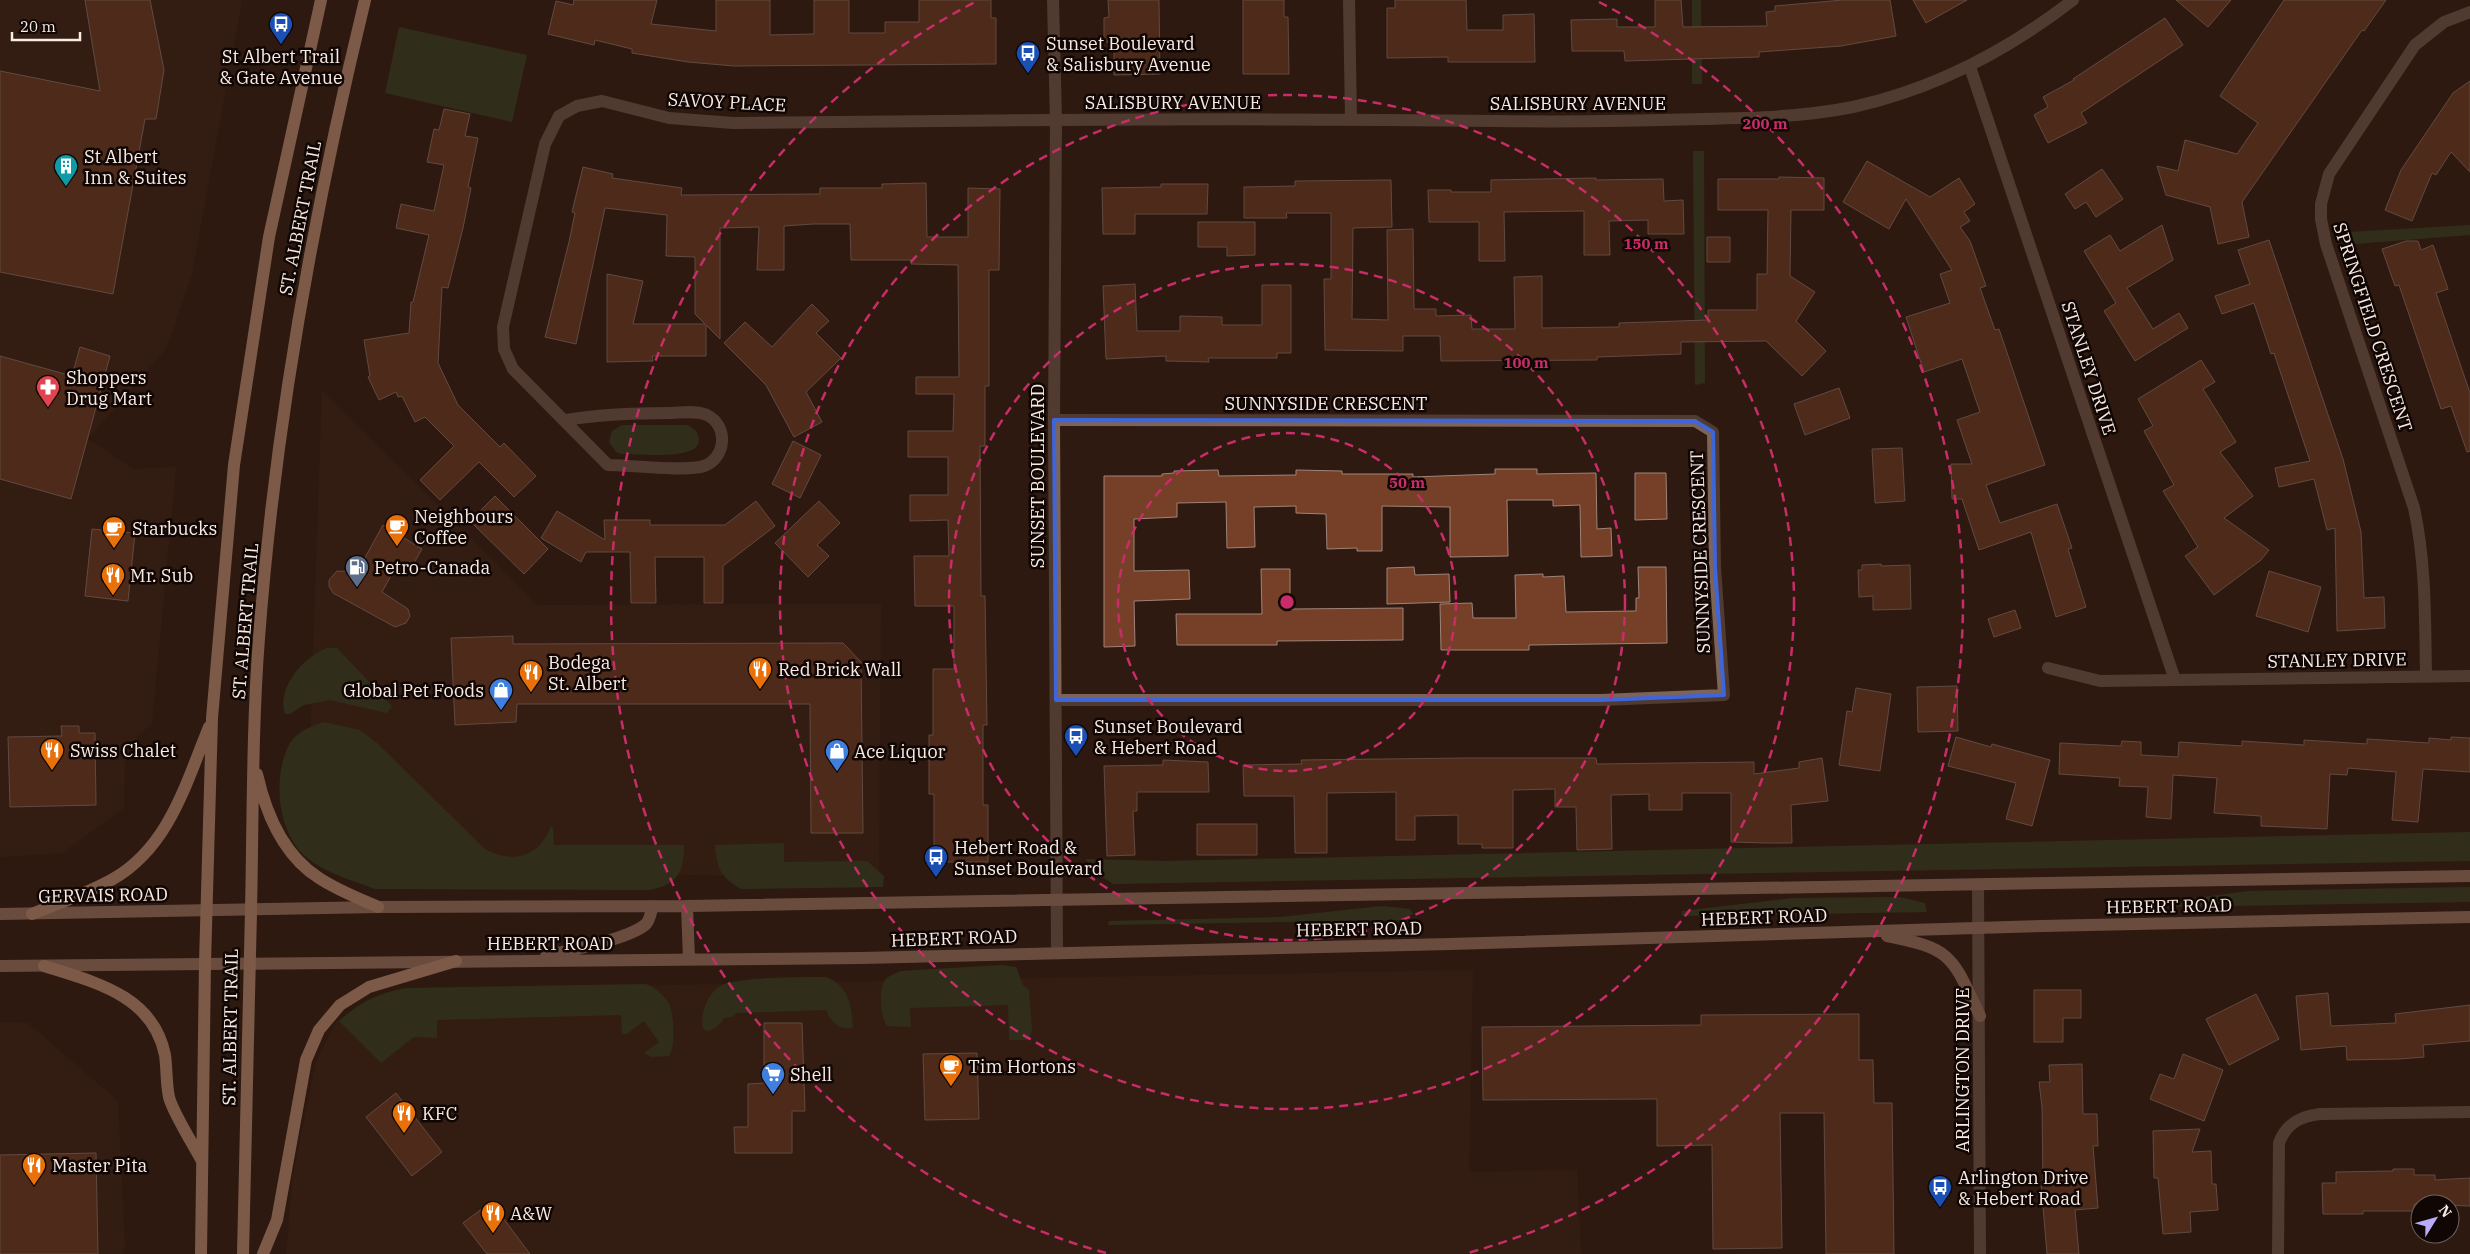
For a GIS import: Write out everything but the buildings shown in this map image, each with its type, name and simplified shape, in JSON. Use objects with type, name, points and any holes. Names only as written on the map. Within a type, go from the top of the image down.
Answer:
[{"type":"main road","name":"ST. ALBERT TRAIL","points":[[201,1254],[206,910],[212,718],[234,465],[270,237],[321,0]]},
{"type":"main road","name":"ST. ALBERT TRAIL","points":[[243,1254],[251,909],[252,754],[259,637],[273,494],[295,336],[314,232],[365,0]]},
{"type":"main road","points":[[32,914],[112,880],[139,860],[152,847],[171,817],[212,718]]},
{"type":"main road","points":[[252,754],[264,807],[289,850],[320,880],[378,907]]},
{"type":"main road","name":"HEBERT ROAD","points":[[251,909],[688,906],[1057,898],[2470,876]]},
{"type":"main road","points":[[527,961],[600,943],[637,930],[647,923],[653,906]]},
{"type":"main road","points":[[688,906],[689,959]]},
{"type":"main road","name":"GERVAIS ROAD","points":[[0,914],[251,909]]},
{"type":"main road","name":"HEBERT ROAD","points":[[205,963],[862,958],[1450,944],[1979,928],[2470,918]]},
{"type":"main road","points":[[1868,932],[1922,943],[1936,948],[1947,956],[1959,973],[1980,1016]]},
{"type":"main road","points":[[263,1254],[277,1220],[306,1060],[319,1030],[340,1005],[368,986],[456,961]]},
{"type":"main road","points":[[0,966],[205,963]]},
{"type":"main road","points":[[44,966],[111,988],[126,996],[144,1014],[159,1037],[164,1054],[169,1098],[203,1163]]},
{"type":"street","name":"SUNSET BOULEVARD","points":[[1053,0],[1056,120],[1054,420],[1057,952]]},
{"type":"street","points":[[1349,0],[1351,119]]},
{"type":"street","name":"SALISBURY AVENUE","points":[[1056,120],[1351,119],[1586,122],[1778,116],[1852,107],[1892,97],[1970,66],[2021,38],[2073,0]]},
{"type":"street","name":"SPRINGFIELD CRESCENT","points":[[2426,677],[2422,554],[2415,516],[2326,244],[2321,219],[2321,204],[2329,174],[2415,44],[2444,22],[2470,12]]},
{"type":"street","name":"STANLEY DRIVE","points":[[1970,66],[2175,680]]},
{"type":"street","name":"SAVOY PLACE","points":[[566,420],[610,413],[699,413],[714,420],[722,435],[722,443],[716,458],[703,467],[608,465],[566,420],[513,369],[508,360],[502,338],[502,327],[545,144],[559,116],[578,106],[602,101],[669,118],[733,123],[1056,120]]},
{"type":"street","name":"SUNNYSIDE CRESCENT","points":[[1054,420],[1695,421],[1713,432],[1714,568],[1724,695],[1601,700],[1056,700]]},
{"type":"street","name":"STANLEY DRIVE","points":[[2048,668],[2100,681],[2470,676]]},
{"type":"street","name":"ARLINGTON DRIVE","points":[[1978,885],[1980,1254]]},
{"type":"street","points":[[2278,1254],[2278,1143],[2282,1133],[2296,1120],[2320,1114],[2470,1112]]},
{"type":"highlighted area","points":[[1054,420],[1695,421],[1713,432],[1715,568],[1724,695],[1601,700],[1056,700]]},
{"type":"shaded area","points":[[0,0],[242,0],[192,274],[166,349],[88,439],[133,469],[176,467],[152,723],[125,749],[124,808],[62,853],[0,857]]},
{"type":"shaded area","points":[[322,391],[538,605],[881,604],[879,879],[404,869],[309,773]]},
{"type":"shaded area","points":[[1473,970],[1469,1172],[1577,1170],[1581,1254],[286,1254],[293,1175],[316,1062],[336,1022],[370,998],[400,990]]},
{"type":"shaded area","points":[[0,1022],[28,1023],[118,1101],[125,1246],[123,1254],[0,1254]]},
{"type":"green space","points":[[1692,0],[1701,0],[1702,84],[1692,84]]},
{"type":"green space","points":[[399,27],[527,55],[512,122],[385,93]]},
{"type":"green space","points":[[1693,151],[1704,151],[1705,383],[1695,385]]},
{"type":"green space","points":[[2470,225],[2470,235],[2354,244],[2349,232]]},
{"type":"green space","points":[[622,425],[687,425],[697,433],[698,444],[692,450],[669,455],[621,454],[616,452],[609,442],[612,431]]},
{"type":"green space","points":[[327,648],[337,648],[392,706],[387,713],[330,700],[304,705],[290,714],[285,714],[283,704],[285,693],[294,674],[310,658]]},
{"type":"green space","points":[[324,722],[360,730],[377,743],[485,849],[495,854],[515,857],[532,851],[546,837],[551,826],[553,828],[554,845],[684,845],[684,855],[680,870],[677,876],[666,885],[649,890],[375,889],[334,874],[306,857],[291,838],[282,813],[279,785],[284,759],[291,742],[303,731]]},
{"type":"green space","points":[[2470,832],[2470,861],[1113,884],[1091,869],[1086,859],[1164,861]]},
{"type":"green space","points":[[784,843],[784,862],[867,861],[884,876],[883,887],[741,889],[724,876],[717,860],[715,845]]},
{"type":"green space","points":[[2470,887],[2470,902],[2171,907],[2172,901],[2249,891]]},
{"type":"green space","points":[[1900,897],[1925,903],[1927,912],[1682,916],[1682,911],[1793,898]]},
{"type":"green space","points":[[1382,906],[1410,909],[1413,914],[1400,920],[1108,925],[1109,921],[1280,917]]},
{"type":"green space","points":[[1001,965],[1016,967],[1023,985],[1029,990],[1032,1031],[1028,1040],[1009,1040],[1008,1005],[910,1008],[911,1027],[887,1026],[883,1016],[881,995],[883,983],[891,975],[901,971]]},
{"type":"green space","points":[[826,977],[840,986],[848,998],[852,1012],[853,1028],[844,1028],[836,1025],[830,1019],[826,1010],[736,1013],[732,1017],[724,1018],[713,1029],[707,1031],[703,1029],[702,1023],[706,1004],[712,993],[722,985],[742,980]]},
{"type":"green space","points":[[646,984],[661,993],[670,1006],[673,1021],[673,1046],[669,1056],[651,1057],[644,1053],[659,1042],[644,1021],[627,1034],[622,1034],[621,1015],[437,1020],[437,1038],[414,1037],[381,1063],[339,1021],[370,999],[406,988]]},
{"type":"place","name":"St Albert Trail & Gate Avenue","points":[[281,45]]},
{"type":"place","name":"Sunset Boulevard & Salisbury Avenue","points":[[1028,74]]},
{"type":"place","name":"St Albert Inn & Suites","points":[[66,187]]},
{"type":"place","name":"Shoppers Drug Mart","points":[[48,408]]},
{"type":"place","name":"Neighbours Coffee","points":[[397,547]]},
{"type":"place","name":"Starbucks","points":[[114,549]]},
{"type":"place","name":"Petro-Canada","points":[[357,588]]},
{"type":"place","name":"Mr. Sub","points":[[113,596]]},
{"type":"place","name":"Red Brick Wall","points":[[760,690]]},
{"type":"place","name":"Bodega St. Albert","points":[[531,693]]},
{"type":"place","name":"Global Pet Foods","points":[[501,711]]},
{"type":"place","name":"Sunset Boulevard & Hebert Road","points":[[1076,757]]},
{"type":"place","name":"Swiss Chalet","points":[[52,771]]},
{"type":"place","name":"Ace Liquor","points":[[837,772]]},
{"type":"place","name":"Hebert Road & Sunset Boulevard","points":[[936,878]]},
{"type":"place","name":"Tim Hortons","points":[[951,1087]]},
{"type":"place","name":"Shell","points":[[773,1095]]},
{"type":"place","name":"KFC","points":[[404,1134]]},
{"type":"place","name":"Master Pita","points":[[34,1186]]},
{"type":"place","name":"Arlington Drive & Hebert Road","points":[[1940,1208]]},
{"type":"place","name":"A&W","points":[[493,1234]]}]
